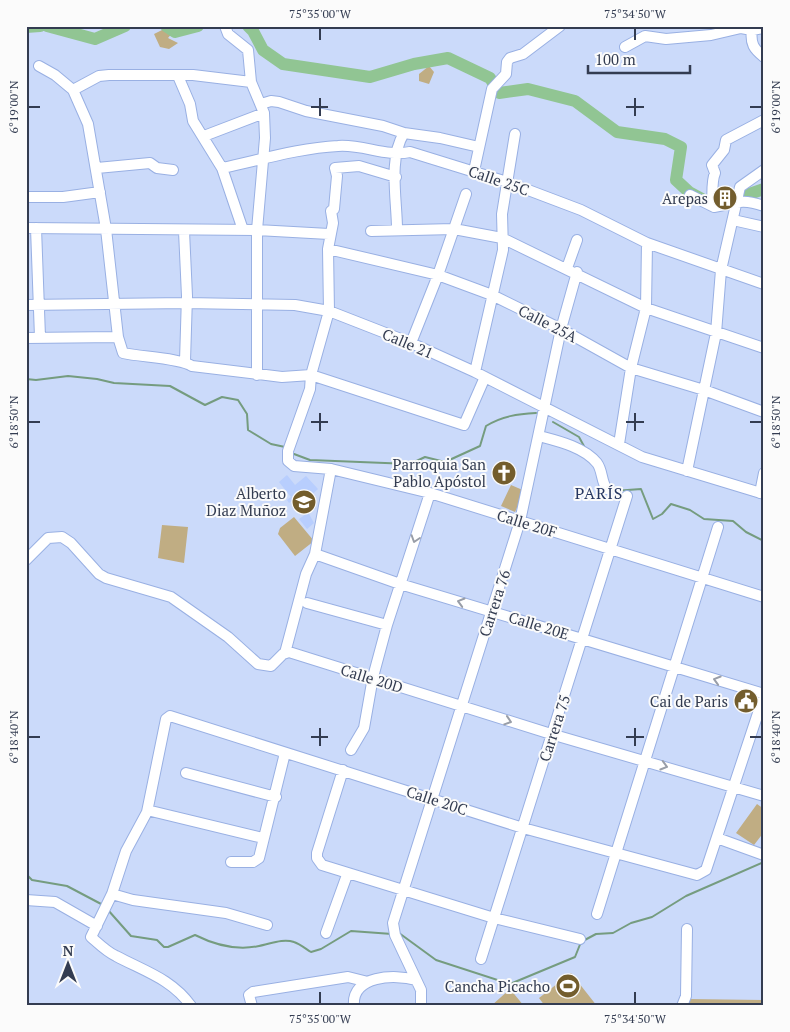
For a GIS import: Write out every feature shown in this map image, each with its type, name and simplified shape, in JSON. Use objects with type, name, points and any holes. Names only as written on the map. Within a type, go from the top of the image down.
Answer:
[{"type":"street","points":[[474,170],[492,89],[506,74],[507,62],[510,58],[523,54],[560,26]]},
{"type":"street","points":[[225,28],[248,50],[251,82],[263,109],[265,159],[257,230],[257,375]]},
{"type":"street","points":[[624,46],[645,36],[666,39],[712,35],[741,28],[752,30],[764,28]]},
{"type":"street","points":[[752,30],[750,40],[754,49],[764,57]]},
{"type":"street","points":[[39,66],[55,75],[73,90],[88,124],[97,168],[106,230],[118,337],[123,353],[146,358],[185,361],[192,366],[257,375],[282,378],[311,376],[464,425],[485,377]]},
{"type":"street","points":[[73,90],[104,76],[192,75],[251,82]]},
{"type":"street","points":[[178,76],[190,104],[193,121],[222,168],[243,230]]},
{"type":"street","points":[[204,136],[263,109],[271,101],[383,126],[404,133],[440,138],[479,147]]},
{"type":"street","points":[[713,199],[712,179],[715,173],[712,165],[724,150],[726,140],[764,120]]},
{"type":"street","points":[[398,229],[397,154],[404,133]]},
{"type":"street","points":[[475,372],[503,250],[502,214],[515,134]]},
{"type":"street","name":"Calle 25C","points":[[222,168],[339,145],[360,146],[397,154],[410,152],[474,170],[581,210],[647,243],[764,284]]},
{"type":"street","points":[[97,168],[150,163],[157,168],[174,170]]},
{"type":"street","points":[[311,376],[329,311],[328,249],[332,224],[331,211],[334,209],[337,176],[335,168],[359,166],[396,177]]},
{"type":"street","points":[[687,471],[716,333],[721,270],[740,187],[764,170]]},
{"type":"street","points":[[26,197],[63,197],[100,192]]},
{"type":"street","points":[[411,343],[438,275],[466,194]]},
{"type":"street","points":[[690,195],[713,199],[724,205],[737,201],[747,201],[764,206]]},
{"type":"street","points":[[733,220],[764,227]]},
{"type":"street","points":[[40,337],[40,304],[31,228],[184,231],[257,230],[329,234]]},
{"type":"street","points":[[371,231],[454,229],[502,238],[572,270],[646,308],[764,348]]},
{"type":"street","points":[[184,231],[185,361]]},
{"type":"street","name":"Carrera 76","points":[[416,980],[393,931],[403,891],[520,521],[561,329],[576,240]]},
{"type":"street","points":[[619,444],[631,368],[646,308],[647,243]]},
{"type":"street","name":"Calle 25A","points":[[328,249],[438,275],[492,295],[561,329],[631,368],[704,390],[764,412]]},
{"type":"street","name":"Calle 21","points":[[26,305],[115,303],[258,304],[295,305],[329,311],[411,343],[475,372],[642,457],[762,494]]},
{"type":"street","points":[[26,338],[118,337]]},
{"type":"street","name":"Calle 20F","points":[[311,376],[310,389],[288,451],[288,461],[294,466],[331,469],[430,493],[764,597]]},
{"type":"street","points":[[539,436],[562,442],[592,458],[600,468],[607,490]]},
{"type":"street","points":[[26,560],[42,542],[55,536],[62,537],[71,543],[99,574],[120,583],[171,597],[228,637],[258,664],[271,666],[285,653],[306,574],[315,554],[331,469]]},
{"type":"street","points":[[762,494],[764,473]]},
{"type":"street","points":[[351,750],[364,728],[373,677],[387,625],[430,493]]},
{"type":"street","name":"Carrera 75","points":[[481,959],[524,828],[551,734],[584,639],[627,496]]},
{"type":"street","points":[[596,914],[645,761],[700,578],[718,527]]},
{"type":"street","name":"Calle 20E","points":[[315,554],[400,584],[764,694]]},
{"type":"street","points":[[307,603],[387,625]]},
{"type":"street","name":"Calle 20D","points":[[285,653],[289,652],[373,677],[551,734],[764,796]]},
{"type":"street","points":[[764,694],[717,838],[764,855]]},
{"type":"street","name":"Calle 20C","points":[[110,898],[126,851],[147,812],[166,719],[173,717],[524,828],[697,875],[702,874],[706,870],[717,838]]},
{"type":"street","points":[[231,862],[253,862],[257,859],[276,797],[285,753]]},
{"type":"street","points":[[343,770],[317,858],[322,865],[494,918],[580,939]]},
{"type":"street","points":[[186,772],[276,797]]},
{"type":"street","points":[[151,811],[263,838]]},
{"type":"street","points":[[326,933],[347,874]]},
{"type":"street","points":[[190,1006],[181,992],[159,976],[114,956],[91,938],[110,898],[226,913],[267,925]]},
{"type":"street","points":[[26,900],[55,902],[99,922]]},
{"type":"street","points":[[682,1006],[686,996],[687,929]]},
{"type":"street","points":[[251,1001],[253,992],[348,977],[364,984],[404,977],[416,980],[421,990],[421,1006]]},
{"type":"street","points":[[354,1006],[354,994],[364,984]]},
{"type":"shaded area","points":[[166,28],[173,32],[168,38],[178,43],[169,49],[160,47],[154,34]]},
{"type":"shaded area","points":[[429,66],[434,72],[429,84],[419,81],[419,74]]},
{"type":"shaded area","name":"Alberto Diaz Muñoz","points":[[287,475],[295,485],[306,476],[318,489],[308,498],[316,508],[309,514],[314,523],[307,529],[299,519],[306,514],[305,511],[294,499],[289,503],[287,500],[291,497],[279,482]]},
{"type":"shaded area","points":[[511,485],[525,491],[515,512],[501,506]]},
{"type":"shaded area","points":[[294,517],[314,541],[295,556],[278,534],[280,528]]},
{"type":"shaded area","points":[[162,525],[188,527],[184,563],[158,558]]},
{"type":"shaded area","points":[[757,804],[764,809],[764,832],[754,845],[736,833]]},
{"type":"shaded area","name":"Cancha Picacho","points":[[571,973],[597,1006],[545,1006],[539,998]]},
{"type":"shaded area","points":[[510,989],[524,1006],[491,1006]]},
{"type":"shaded area","points":[[687,999],[764,1000],[764,1006],[684,1006]]},
{"type":"waterway","points":[[26,27],[40,26]]},
{"type":"waterway","points":[[47,26],[95,39],[125,26]]},
{"type":"waterway","points":[[166,26],[175,32],[198,26]]},
{"type":"waterway","points":[[248,26],[253,31],[263,50],[283,64],[370,77],[414,64],[448,58],[490,78],[499,93],[528,89],[575,101],[617,132],[665,139],[681,147],[676,180],[689,192],[702,199]]},
{"type":"waterway","points":[[729,201],[764,189]]},
{"type":"waterway","points":[[26,379],[36,380],[68,376],[114,383],[170,386],[205,405],[222,397],[238,400],[247,414],[248,430],[271,444],[285,447]]},
{"type":"waterway","points":[[294,454],[310,460],[410,464],[425,457],[445,462],[480,446],[486,426],[510,416],[536,413]]},
{"type":"waterway","points":[[553,422],[579,437],[585,448]]},
{"type":"waterway","points":[[611,489],[614,491],[641,489],[653,519],[662,514],[671,504],[690,510],[704,519],[733,521],[746,532],[764,541]]},
{"type":"waterway","points":[[399,933],[436,960],[510,984],[575,957],[581,942],[596,934],[613,933],[631,923],[652,917],[686,896],[764,862]]},
{"type":"waterway","points":[[26,874],[32,880],[67,886],[103,905]]},
{"type":"waterway","points":[[108,910],[131,936],[157,940],[164,947],[195,935],[210,942],[242,948],[290,941],[311,952],[321,949],[351,931],[392,934]]},
{"type":"place","name":"Arepas","points":[[725,198]]},
{"type":"place","name":"Parroquia San Pablo Apóstol","points":[[504,473]]},
{"type":"place","name":"Alberto Diaz Muñoz","points":[[304,502]]},
{"type":"place","name":"Cai de Paris","points":[[746,701]]},
{"type":"place","name":"Cancha Picacho","points":[[568,986]]},
{"type":"district","name":"PARÍS","points":[[599,493]]}]
